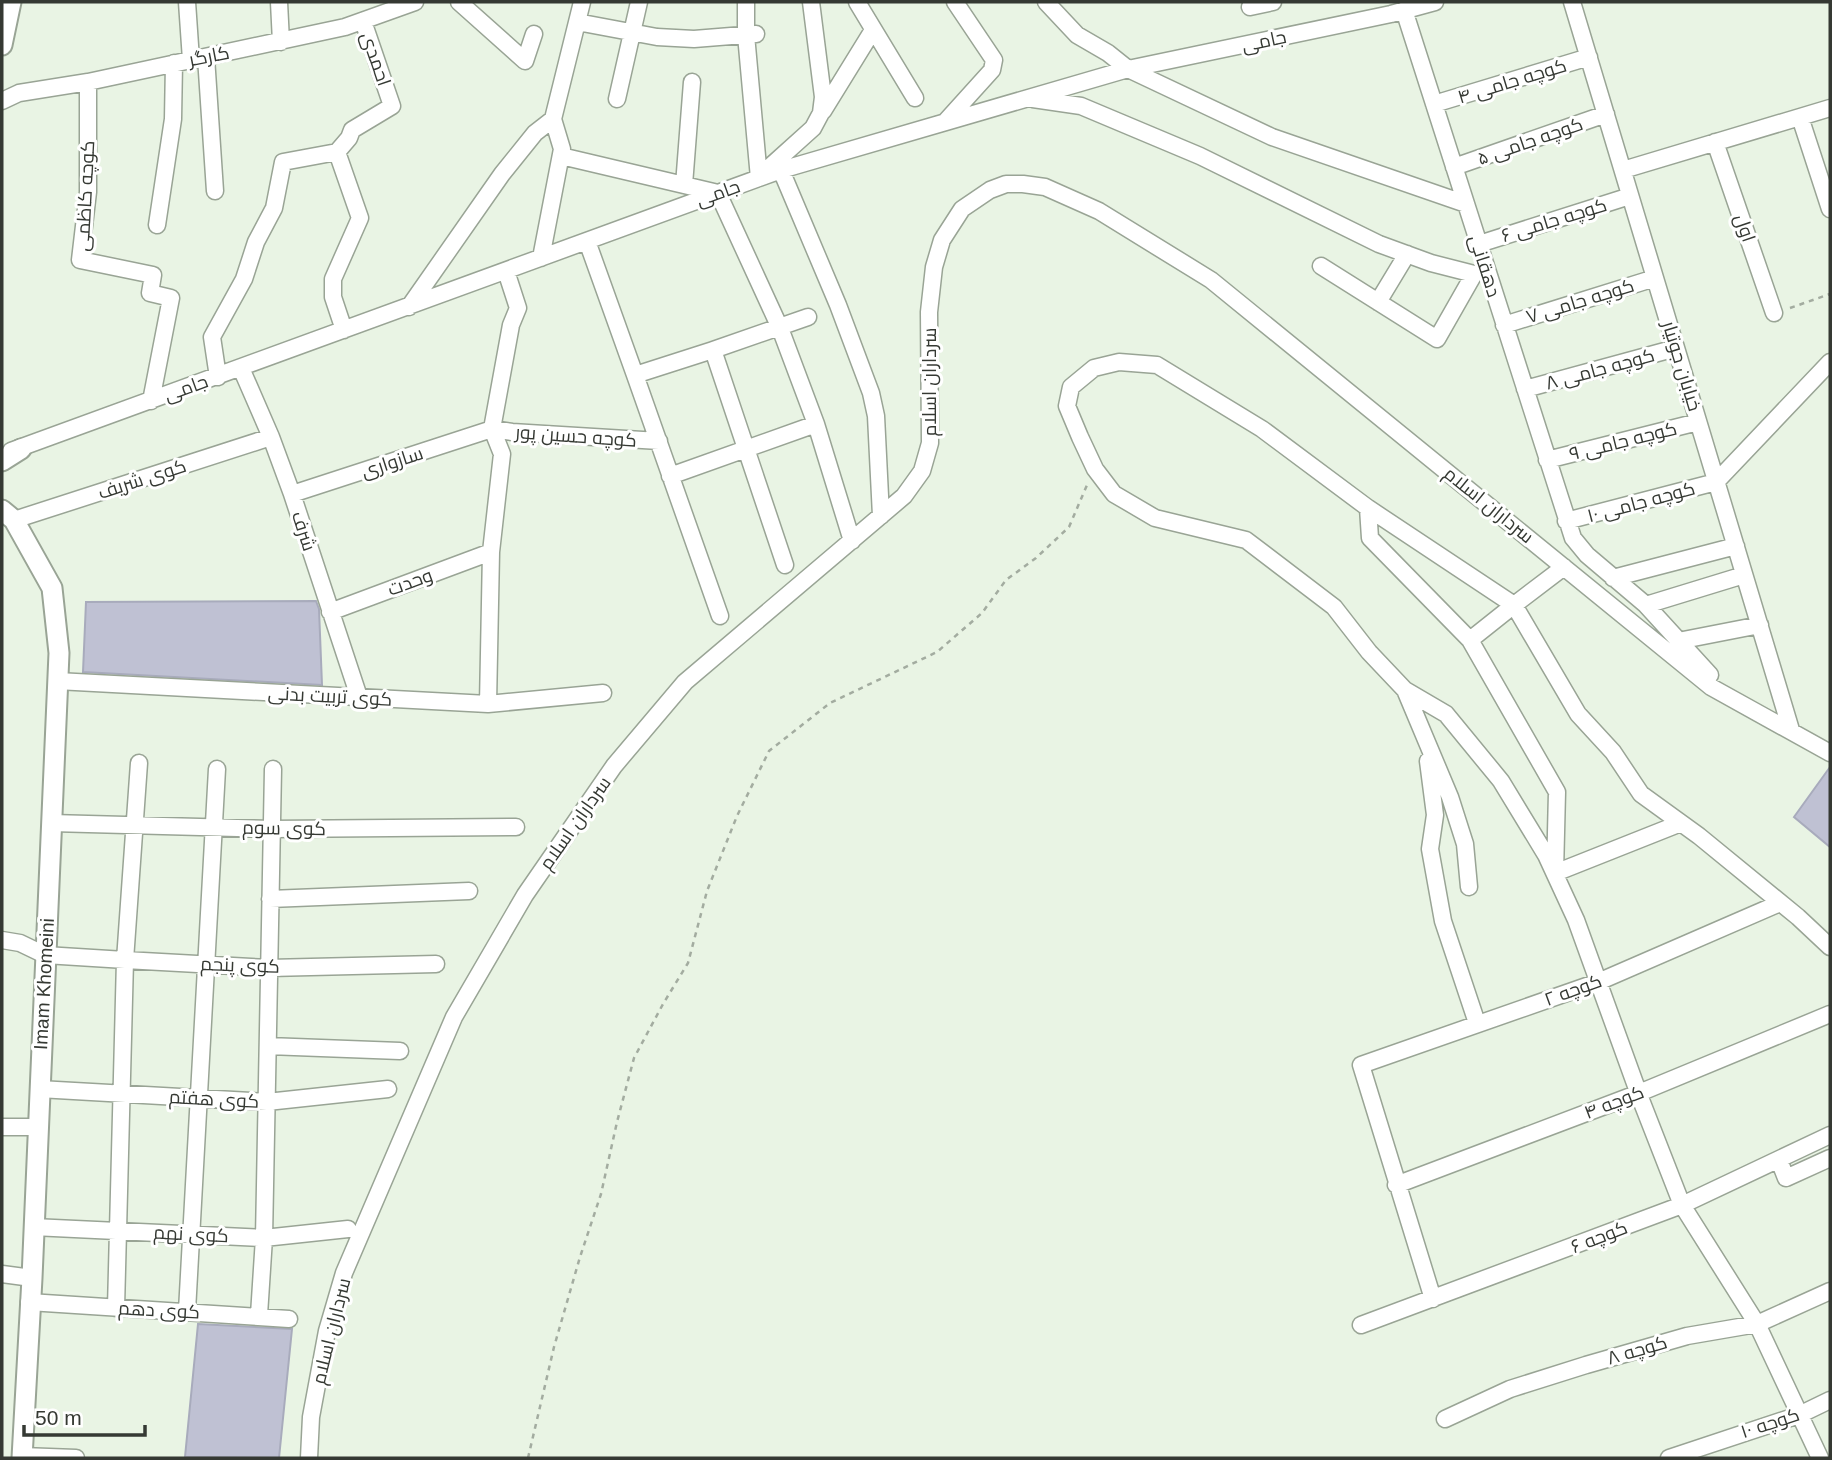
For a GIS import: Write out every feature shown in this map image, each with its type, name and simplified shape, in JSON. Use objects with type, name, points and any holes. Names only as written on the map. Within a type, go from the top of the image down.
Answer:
[{"type":"main road","points":[[2,45],[11,2]]},
{"type":"main road","points":[[2,461],[21,449]]},
{"type":"main road","name":"Imam Khomeini","points":[[8,515],[52,588],[59,653],[22,1457]]},
{"type":"street","points":[[187,2],[199,58],[215,191]]},
{"type":"street","points":[[279,2],[281,42]]},
{"type":"street","name":"کارگر","points":[[2,101],[19,93],[88,82],[345,27],[363,21],[388,6],[415,2]]},
{"type":"street","points":[[459,2],[525,61],[534,34]]},
{"type":"street","points":[[541,258],[562,149],[553,119],[582,2]]},
{"type":"street","points":[[617,99],[639,2]]},
{"type":"street","points":[[746,2],[751,34],[759,178]]},
{"type":"street","points":[[811,2],[823,97],[821,113]]},
{"type":"street","points":[[857,2],[915,98]]},
{"type":"street","points":[[945,122],[992,70],[994,60],[955,2]]},
{"type":"street","points":[[1046,2],[1077,35],[1108,53],[1128,69],[1272,137],[1466,204]]},
{"type":"street","points":[[1250,7],[1273,2]]},
{"type":"street","name":"جامی","points":[[2,453],[21,449],[781,170],[1128,69],[1435,2]]},
{"type":"street","name":"خیابان جوتیار","points":[[1572,2],[1791,730]]},
{"type":"street","name":"دهقانی","points":[[1395,9],[1434,104],[1479,244],[1481,274],[1504,325],[1573,538],[1587,555],[1646,605],[1734,699]]},
{"type":"street","name":"احمدی","points":[[337,152],[352,130],[392,106],[363,21]]},
{"type":"street","points":[[577,22],[657,37],[694,39],[751,34]]},
{"type":"street","points":[[759,178],[813,128],[873,30]]},
{"type":"street","name":"کوچه جامی ۴","points":[[1434,104],[1589,57]]},
{"type":"street","points":[[158,225],[173,118],[174,64]]},
{"type":"street","name":"کوچه کاظمی","points":[[88,82],[88,192],[80,260],[153,275],[150,293],[172,298],[151,401]]},
{"type":"street","points":[[684,185],[692,82]]},
{"type":"street","points":[[1028,98],[1081,106],[1200,156],[1379,244],[1481,274],[1437,339],[1321,266]]},
{"type":"street","points":[[1623,170],[1830,108]]},
{"type":"street","name":"کوچه جامی ۵","points":[[1454,167],[1606,114]]},
{"type":"street","points":[[1800,117],[1830,209]]},
{"type":"street","points":[[409,307],[502,174],[535,133],[553,119]]},
{"type":"street","name":"اول","points":[[1716,142],[1774,313]]},
{"type":"street","points":[[218,377],[212,337],[244,279],[257,242],[274,208],[283,162],[337,152],[360,218],[333,279],[333,297],[344,330]]},
{"type":"street","points":[[561,156],[718,192],[780,328],[816,424],[852,541]]},
{"type":"street","points":[[781,170],[838,305],[871,393],[876,416],[881,516]]},
{"type":"street","name":"سرداران اسلام","points":[[309,1458],[312,1417],[327,1331],[344,1273],[454,1017],[525,895],[614,766],[685,682],[904,496],[922,471],[930,443],[929,312],[934,267],[942,240],[953,220],[975,198],[990,190],[1006,184],[1023,184],[1061,192],[1099,211],[1211,280],[1711,687],[1830,753]]},
{"type":"street","name":"کوچه جامی ۶","points":[[1479,244],[1630,196]]},
{"type":"street","name":"کوچه حسین پور","points":[[587,241],[720,616]]},
{"type":"street","points":[[1378,302],[1407,254]]},
{"type":"street","points":[[488,704],[491,552],[502,454],[492,429],[511,325],[518,308],[506,271]]},
{"type":"street","name":"کوچه جامی ۷","points":[[1504,325],[1655,278]]},
{"type":"street","points":[[635,375],[808,317]]},
{"type":"street","name":"کوچه جامی ۸","points":[[1525,389],[1676,348]]},
{"type":"street","points":[[713,350],[785,565]]},
{"type":"street","points":[[1820,1458],[1757,1324],[1682,1205],[1576,920],[1534,832],[1502,781],[1446,714],[1405,690],[1368,652],[1334,607],[1247,540],[1155,518],[1114,494],[1095,469],[1068,406],[1071,387],[1094,368],[1119,362],[1157,365],[1262,429],[1368,508],[1514,606],[1578,714],[1613,752],[1641,794],[1827,941]]},
{"type":"street","points":[[1716,482],[1830,362]]},
{"type":"street","name":"شرف","points":[[241,368],[292,494],[359,697]]},
{"type":"street","name":"کوچه جامی ۹","points":[[1547,460],[1698,422]]},
{"type":"street","points":[[670,476],[816,424]]},
{"type":"street","name":"کوچه حسین پور","points":[[492,429],[659,441]]},
{"type":"street","name":"سازواری","points":[[292,494],[492,429]]},
{"type":"street","name":"کوی شریف","points":[[8,515],[271,437]]},
{"type":"street","name":"کوچه جامی ۱۰","points":[[1566,521],[1716,482]]},
{"type":"street","points":[[1368,508],[1370,538],[1470,640],[1558,792],[1555,873]]},
{"type":"street","points":[[1614,578],[1736,546]]},
{"type":"street","name":"وحدت","points":[[330,612],[491,552]]},
{"type":"street","points":[[1470,640],[1564,567]]},
{"type":"street","points":[[1646,605],[1744,575]]},
{"type":"street","points":[[1678,641],[1760,625]]},
{"type":"street","name":"کوی تربیت بدنی","points":[[57,681],[488,704],[603,693]]},
{"type":"street","points":[[1405,690],[1450,797],[1465,844],[1469,887]]},
{"type":"street","points":[[1425,742],[1435,815],[1430,849],[1443,921],[1477,1023]]},
{"type":"street","points":[[116,1308],[125,960],[139,763]]},
{"type":"street","points":[[187,1311],[217,769]]},
{"type":"street","points":[[259,1315],[264,1238],[273,769]]},
{"type":"street","name":"کوی سوم","points":[[51,823],[272,829],[516,827]]},
{"type":"street","points":[[1555,873],[1681,824]]},
{"type":"street","points":[[271,898],[469,891]]},
{"type":"street","name":"کوچه ۲","points":[[1396,1185],[1361,1065],[1598,982],[1780,903]]},
{"type":"street","name":"کوی پنجم","points":[[2,940],[20,943],[45,955],[269,968],[436,964]]},
{"type":"street","name":"کوچه ۴","points":[[1396,1185],[1639,1093],[1830,1014]]},
{"type":"street","points":[[268,1046],[400,1051]]},
{"type":"street","name":"کوی هفتم","points":[[39,1089],[267,1102],[388,1089]]},
{"type":"street","points":[[2,1127],[37,1127]]},
{"type":"street","name":"کوچه ۶","points":[[1361,1325],[1682,1205],[1830,1135]]},
{"type":"street","points":[[1779,1160],[1786,1178],[1830,1158]]},
{"type":"street","points":[[1396,1185],[1433,1299]]},
{"type":"street","name":"کوی نهم","points":[[33,1227],[264,1238],[348,1229]]},
{"type":"street","points":[[2,1273],[32,1278]]},
{"type":"street","name":"کوچه ۸","points":[[1445,1419],[1510,1389],[1586,1364],[1687,1336],[1757,1324],[1830,1291]]},
{"type":"street","name":"کوی دهم","points":[[29,1302],[289,1319]]},
{"type":"street","name":"کوچه ۱۰","points":[[1669,1458],[1800,1415],[1830,1400]]},
{"type":"street","points":[[22,1457],[76,1458]]},
{"type":"path","points":[[1774,313],[1830,294]]},
{"type":"path","points":[[528,1458],[554,1347],[601,1194],[634,1058],[688,963],[707,891],[737,816],[769,751],[830,703],[937,652],[982,613],[1006,580],[1036,558],[1069,527],[1095,469]]},
{"type":"building","points":[[316,601],[319,609],[322,685],[83,672],[86,602]]},
{"type":"building","points":[[1830,767],[1830,847],[1794,817]]},
{"type":"building","points":[[198,1324],[292,1329],[279,1458],[185,1457]]}]
